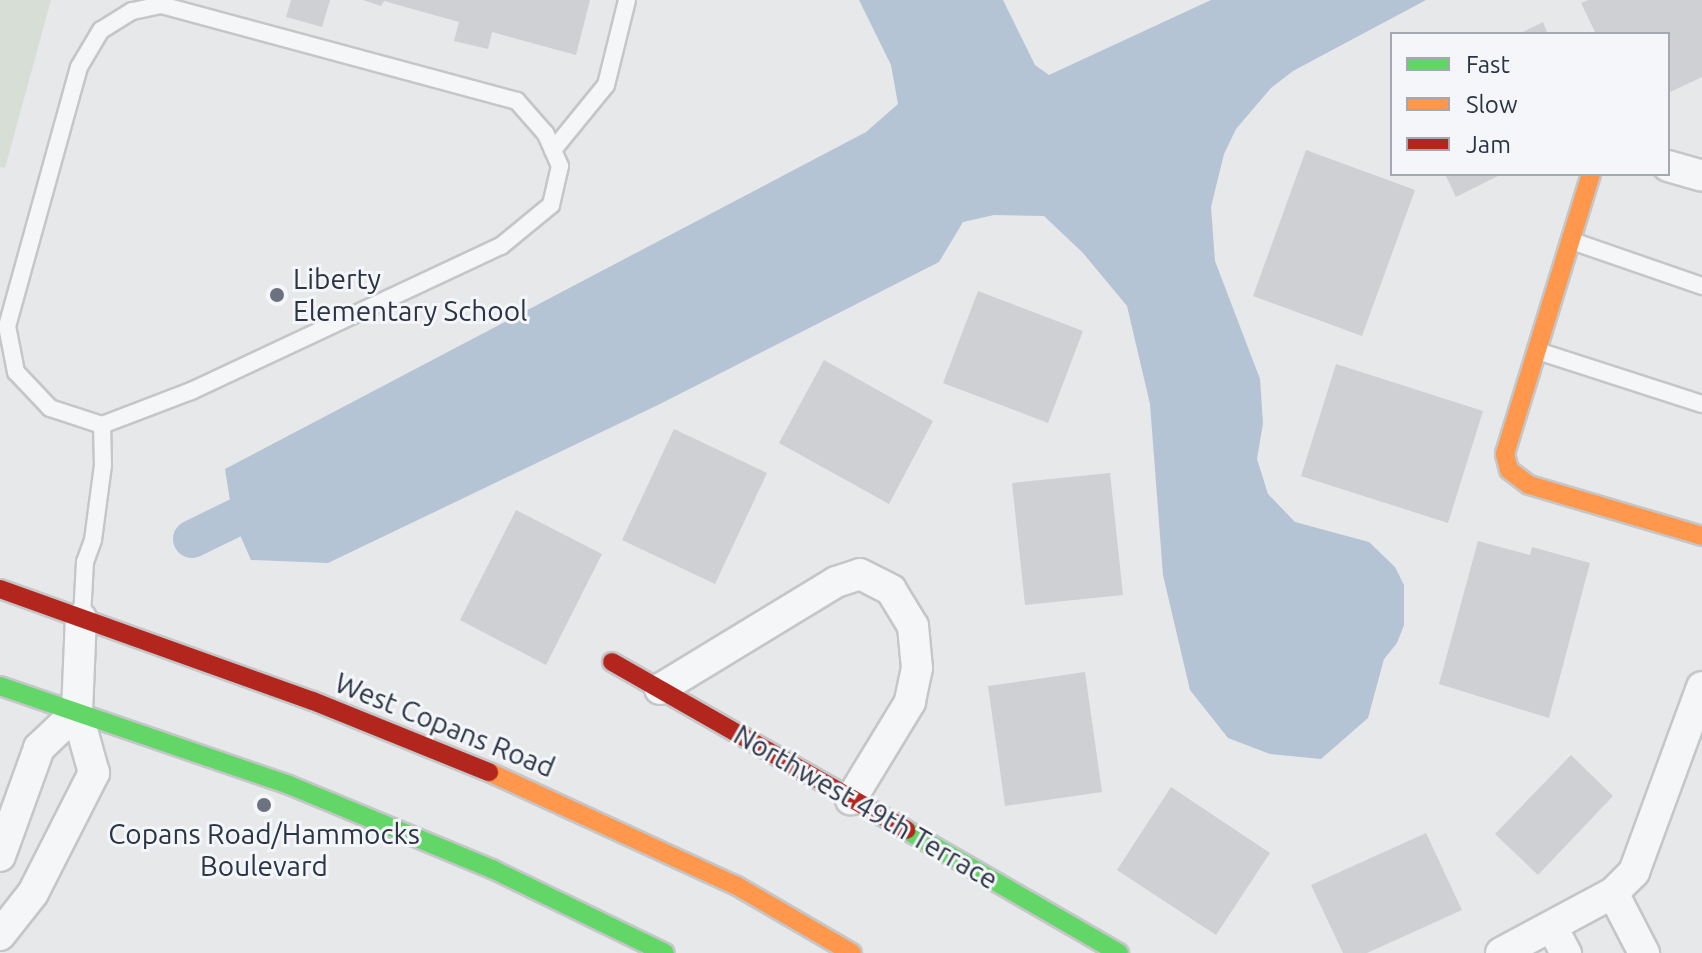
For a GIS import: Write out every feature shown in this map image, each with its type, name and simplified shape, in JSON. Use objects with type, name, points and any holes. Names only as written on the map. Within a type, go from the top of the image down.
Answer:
[{"type":"main road","points":[[1590,176],[1505,454],[1509,470],[1529,485],[1702,536]]},
{"type":"main road","name":"West Copans Road","points":[[0,589],[313,701],[523,785],[737,886],[852,953]]},
{"type":"main road","name":"Northwest 49th Terrace","points":[[612,662],[1119,953]]},
{"type":"main road","points":[[0,686],[289,785],[492,869],[665,953]]},
{"type":"street","points":[[1670,167],[1702,176]]},
{"type":"street","points":[[660,689],[836,582],[860,574],[891,590],[913,626],[915,679],[910,702],[851,799]]},
{"type":"street","points":[[0,935],[33,893],[94,773],[77,712],[81,618]]},
{"type":"street","points":[[1501,953],[1559,940],[1634,872],[1702,687]]},
{"type":"street","points":[[0,856],[39,748],[77,712]]},
{"type":"street","points":[[1613,893],[1644,953]]},
{"type":"lane","points":[[553,150],[606,85],[627,0]]},
{"type":"lane","points":[[161,5],[517,101],[545,133],[560,166],[551,205],[501,246],[191,391],[102,425],[50,408],[16,372],[7,326],[79,67],[101,30],[132,11],[161,5]]},
{"type":"lane","points":[[1571,240],[1702,286]]},
{"type":"lane","points":[[1537,350],[1702,404]]},
{"type":"lane","points":[[81,618],[85,562],[93,540],[103,465],[102,425]]},
{"type":"shaded area","points":[[0,0],[51,0],[5,168],[0,167]]},
{"type":"water","points":[[859,0],[1003,0],[1035,65],[1049,75],[1211,0],[1426,0],[1293,71],[1271,88],[1236,129],[1224,154],[1211,207],[1215,261],[1260,379],[1263,423],[1257,459],[1268,494],[1295,522],[1369,542],[1395,567],[1404,585],[1404,625],[1397,643],[1384,659],[1368,718],[1321,759],[1270,754],[1228,738],[1190,690],[1163,575],[1150,404],[1127,306],[1083,253],[1044,216],[994,215],[963,222],[939,262],[660,404],[328,563],[251,560],[233,519],[225,469],[866,132],[898,104],[891,65]]},
{"type":"building","points":[[291,0],[330,0],[322,27],[286,17]]},
{"type":"building","points":[[363,0],[590,0],[576,55],[492,32],[488,49],[454,41],[459,22],[384,1],[381,6]]},
{"type":"building","points":[[1588,0],[1702,0],[1702,77],[1670,92],[1670,32],[1595,32],[1581,3]]},
{"type":"building","points":[[1543,22],[1547,32],[1523,32]]},
{"type":"building","points":[[1306,150],[1415,190],[1362,336],[1253,296]]},
{"type":"building","points":[[1446,176],[1498,176],[1456,197]]},
{"type":"building","points":[[978,291],[1083,331],[1048,423],[943,383]]},
{"type":"building","points":[[824,360],[933,421],[889,504],[779,443]]},
{"type":"building","points":[[1336,364],[1483,411],[1448,523],[1301,476]]},
{"type":"building","points":[[674,429],[767,473],[715,584],[622,540]]},
{"type":"building","points":[[1110,473],[1123,595],[1025,605],[1012,483]]},
{"type":"building","points":[[516,510],[602,554],[546,665],[460,620]]},
{"type":"building","points":[[1478,541],[1530,555],[1532,547],[1590,563],[1549,718],[1439,684]]},
{"type":"building","points":[[1085,672],[1102,792],[1005,806],[988,686]]},
{"type":"building","points":[[1571,755],[1613,796],[1538,875],[1495,834]]},
{"type":"building","points":[[1171,787],[1270,853],[1216,935],[1117,870]]},
{"type":"building","points":[[1426,833],[1462,910],[1367,953],[1343,953],[1311,885]]},
{"type":"waterway","points":[[192,539],[280,496]]},
{"type":"traffic: fast","points":[[0,686],[289,785],[492,869],[665,953]]},
{"type":"traffic: fast","points":[[906,830],[1119,953]]},
{"type":"traffic: slow","points":[[1590,176],[1505,454],[1509,470],[1529,485],[1702,536]]},
{"type":"traffic: slow","points":[[489,772],[737,886],[852,953]]},
{"type":"traffic: jam","points":[[0,589],[313,701],[489,772]]},
{"type":"traffic: jam","points":[[612,662],[906,830]]},
{"type":"place","name":"Liberty Elementary School","points":[[277,295]]},
{"type":"place","name":"Copans Road/Hammocks Boulevard","points":[[264,805]]}]
